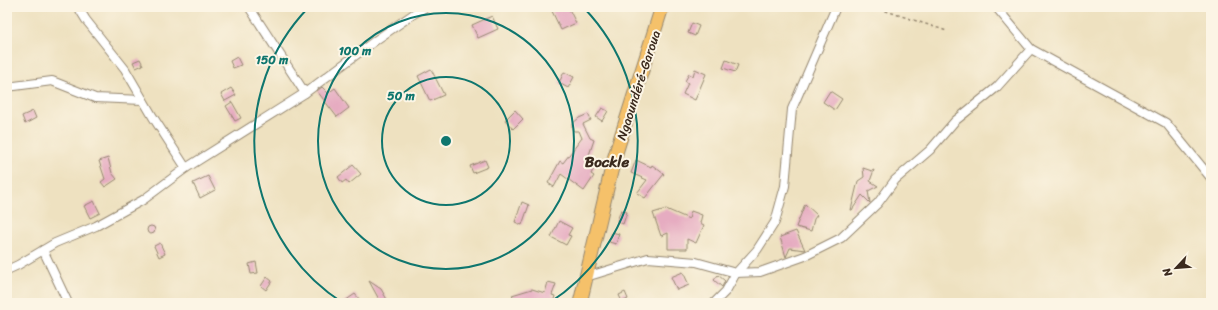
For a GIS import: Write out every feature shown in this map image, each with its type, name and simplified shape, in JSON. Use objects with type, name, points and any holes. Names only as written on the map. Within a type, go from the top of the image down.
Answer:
[{"type":"highway","name":"Ngaoundéré-Garoua","points":[[580,303],[614,159],[662,7]]},
{"type":"street","points":[[78,7],[86,20],[125,69],[186,168]]},
{"type":"street","points":[[249,7],[305,93]]},
{"type":"street","points":[[7,270],[18,265],[55,242],[96,226],[143,200],[186,168],[305,93],[413,10],[426,7]]},
{"type":"street","points":[[714,303],[726,291],[736,273],[757,250],[775,222],[785,186],[792,109],[836,7]]},
{"type":"street","points":[[996,7],[1031,49],[1166,123],[1211,178]]},
{"type":"street","points":[[586,277],[648,258],[696,262],[736,273],[760,272],[805,256],[840,238],[878,203],[894,180],[930,150],[955,121],[997,87],[1031,49]]},
{"type":"street","points":[[7,87],[52,81],[95,98],[143,100]]},
{"type":"street","points":[[43,250],[68,303]]},
{"type":"path","points":[[874,7],[947,31]]},
{"type":"building","points":[[550,7],[568,7],[576,23],[561,30]]},
{"type":"building","points":[[492,16],[498,29],[478,38],[472,25]]},
{"type":"building","points":[[692,23],[699,26],[695,36],[688,33]]},
{"type":"building","points":[[237,57],[241,65],[233,68],[230,61]]},
{"type":"building","points":[[140,59],[143,65],[136,68],[133,62]]},
{"type":"building","points":[[726,60],[738,65],[735,72],[723,68]]},
{"type":"building","points":[[431,69],[444,95],[430,101],[418,76]]},
{"type":"building","points":[[695,69],[706,74],[695,100],[683,94],[688,83],[685,81],[689,74],[693,76]]},
{"type":"building","points":[[564,72],[574,77],[568,88],[559,83]]},
{"type":"building","points":[[322,87],[328,93],[335,88],[349,108],[337,117],[317,91]]},
{"type":"building","points":[[231,88],[236,95],[225,101],[221,94]]},
{"type":"building","points":[[830,91],[842,99],[835,110],[823,102]]},
{"type":"building","points":[[232,102],[241,118],[235,121],[226,106]]},
{"type":"building","points":[[602,108],[608,111],[602,121],[596,117]]},
{"type":"building","points":[[515,110],[523,119],[513,129],[505,120]]},
{"type":"building","points":[[33,111],[36,118],[25,124],[22,116]]},
{"type":"building","points":[[588,114],[591,120],[583,124],[590,138],[594,140],[588,158],[597,162],[591,174],[594,176],[584,191],[561,174],[554,187],[548,183],[560,161],[563,163],[582,138],[579,131],[574,131],[572,129],[572,124],[579,118]]},
{"type":"building","points":[[108,158],[112,173],[117,179],[105,187],[101,182],[105,179],[99,161]]},
{"type":"building","points":[[485,160],[488,167],[473,173],[470,166]]},
{"type":"building","points":[[636,160],[651,167],[652,165],[664,174],[645,198],[637,193],[647,180],[631,173]]},
{"type":"building","points":[[353,165],[361,174],[349,184],[346,180],[342,183],[338,177]]},
{"type":"building","points":[[863,168],[872,171],[874,170],[870,181],[878,186],[868,191],[870,203],[862,195],[851,210],[858,181],[864,177]]},
{"type":"building","points":[[208,176],[215,190],[200,198],[193,183]]},
{"type":"building","points":[[94,201],[100,213],[90,218],[84,206]]},
{"type":"building","points":[[522,202],[529,205],[522,225],[515,222]]},
{"type":"building","points":[[805,204],[817,215],[814,219],[811,231],[796,227]]},
{"type":"building","points":[[666,209],[689,219],[691,211],[702,215],[700,223],[704,225],[696,243],[687,239],[687,249],[668,249],[668,233],[661,236],[653,213]]},
{"type":"building","points":[[621,210],[627,212],[623,224],[617,221]]},
{"type":"building","points":[[559,221],[572,228],[568,235],[571,236],[566,245],[551,237]]},
{"type":"building","points":[[149,226],[153,226],[155,230],[153,234],[149,234],[147,232],[147,228]]},
{"type":"building","points":[[796,231],[805,250],[790,248],[786,257],[780,237]]},
{"type":"building","points":[[612,232],[619,234],[616,244],[609,242]]},
{"type":"building","points":[[160,243],[165,254],[159,257],[154,246]]},
{"type":"building","points":[[256,262],[258,273],[251,274],[249,264]]},
{"type":"building","points":[[683,272],[689,285],[677,290],[671,277]]},
{"type":"building","points":[[718,275],[725,281],[722,287],[714,280]]},
{"type":"building","points":[[267,277],[272,281],[266,290],[261,286]]},
{"type":"building","points":[[369,281],[381,289],[389,303],[381,303]]},
{"type":"building","points":[[548,282],[556,284],[552,295],[555,296],[553,303],[515,303],[512,295],[532,289],[545,293]]},
{"type":"building","points":[[625,292],[628,299],[622,302],[619,295]]},
{"type":"building","points":[[355,294],[360,300],[356,303],[342,303]]},
{"type":"district","name":"Bockle","points":[[607,162]]}]
